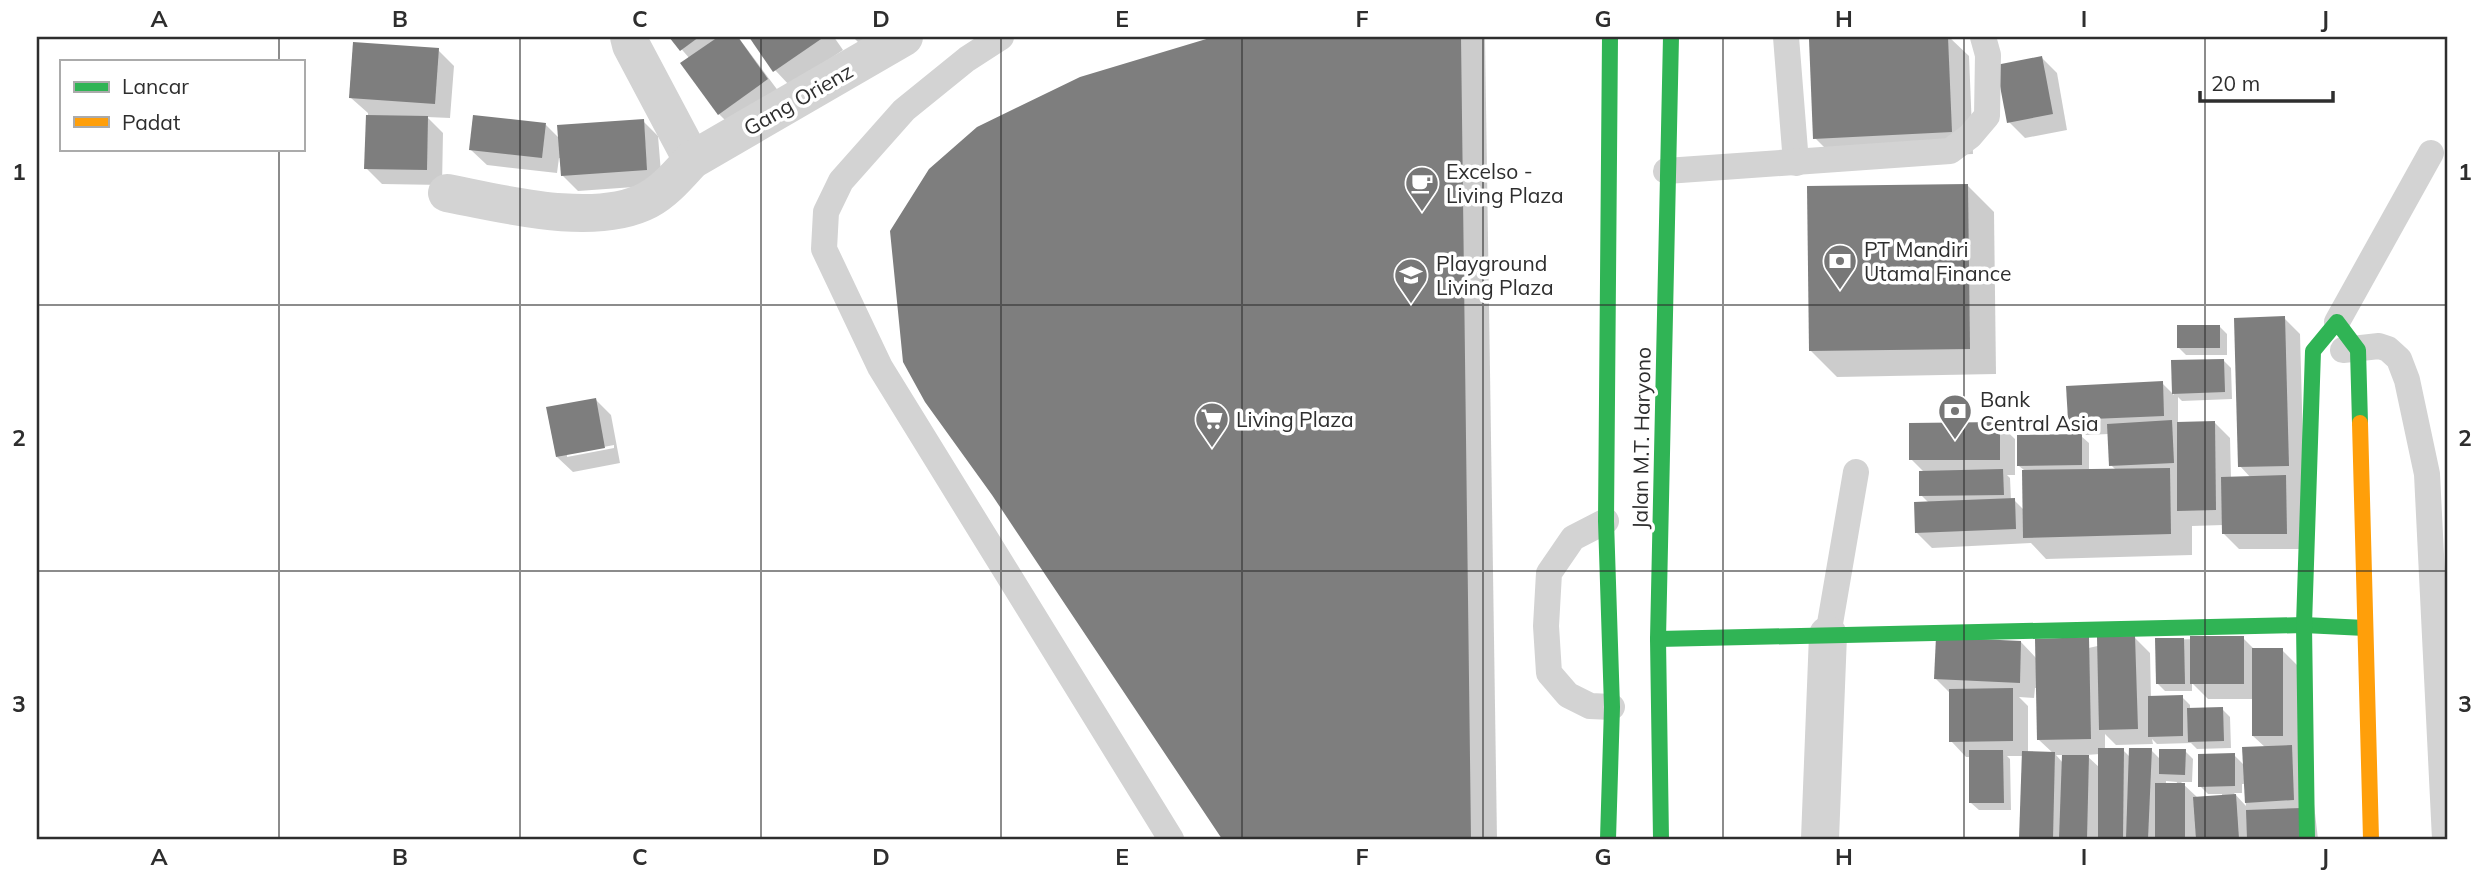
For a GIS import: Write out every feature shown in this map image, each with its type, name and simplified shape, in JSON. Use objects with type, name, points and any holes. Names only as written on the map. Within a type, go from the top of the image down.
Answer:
[{"type":"street","points":[[629,37],[692,160]]},
{"type":"street","name":"Gang Orienz","points":[[447,193],[533,210],[605,211],[625,208],[648,200],[665,188],[692,160],[904,37]]},
{"type":"street","name":"Jalan M.T. Haryono","points":[[1608,839],[1612,707],[1605,521],[1610,37]]},
{"type":"street","name":"Jalan M.T. Haryono","points":[[1661,839],[1658,639],[1666,171],[1671,37]]},
{"type":"street","points":[[2307,839],[2304,625],[2314,351],[2337,322],[2358,349],[2371,839]]},
{"type":"street","points":[[1658,639],[2304,625],[2365,628]]},
{"type":"street","points":[[1820,839],[1828,635]]},
{"type":"lane","points":[[1002,37],[967,59],[904,110],[841,180],[826,212],[824,249],[880,367],[1171,839]]},
{"type":"lane","points":[[1786,37],[1796,163]]},
{"type":"lane","points":[[1666,171],[1950,151],[1970,136],[1987,116],[1988,55],[1983,37]]},
{"type":"lane","points":[[2337,322],[2431,153]]},
{"type":"lane","points":[[2314,351],[2379,346],[2388,349],[2399,359],[2407,380],[2427,474],[2445,839]]},
{"type":"lane","points":[[1828,635],[1856,472]]},
{"type":"lane","points":[[1605,521],[1573,538],[1549,573],[1546,626],[1549,673],[1568,695],[1590,706],[1612,707]]},
{"type":"building","points":[[669,37],[699,37],[680,51]]},
{"type":"building","points":[[718,37],[738,37],[768,79],[718,115],[680,63]]},
{"type":"building","points":[[749,37],[824,37],[773,72]]},
{"type":"building","name":"Living Plaza","points":[[1213,37],[1461,37],[1471,839],[1222,839],[992,495],[925,402],[903,362],[890,231],[929,169],[977,127],[1080,77]]},
{"type":"building","points":[[1948,37],[1952,132],[1813,139],[1809,39]]},
{"type":"building","points":[[353,42],[439,48],[435,104],[349,98]]},
{"type":"building","points":[[2042,56],[2053,114],[2007,123],[1996,65]]},
{"type":"building","points":[[366,115],[428,116],[427,170],[364,169]]},
{"type":"building","points":[[473,115],[546,123],[542,158],[469,150]]},
{"type":"building","points":[[644,119],[647,170],[561,176],[557,125]]},
{"type":"building","points":[[1968,184],[1970,349],[1809,351],[1807,186]]},
{"type":"building","points":[[2285,316],[2289,466],[2238,467],[2234,318]]},
{"type":"building","points":[[2177,325],[2220,325],[2220,348],[2177,348]]},
{"type":"building","points":[[2224,359],[2225,392],[2172,394],[2171,360]]},
{"type":"building","points":[[2163,381],[2164,416],[2068,420],[2066,386]]},
{"type":"building","points":[[596,398],[605,448],[556,457],[546,407]]},
{"type":"building","points":[[2172,420],[2174,463],[2109,466],[2107,424]]},
{"type":"building","points":[[2215,421],[2216,510],[2177,511],[2177,422]]},
{"type":"building","name":"Bank Central Asia","points":[[2000,422],[2000,460],[1909,460],[1909,423]]},
{"type":"building","points":[[2082,434],[2082,465],[2017,466],[2017,435]]},
{"type":"building","points":[[2170,468],[2171,534],[2023,538],[2022,470]]},
{"type":"building","points":[[2003,469],[2004,495],[1919,496],[1919,471]]},
{"type":"building","points":[[2286,475],[2287,534],[2222,534],[2221,477]]},
{"type":"building","points":[[2015,498],[2016,529],[1915,533],[1914,502]]},
{"type":"building","points":[[2135,636],[2138,729],[2099,730],[2097,637]]},
{"type":"building","points":[[2190,636],[2244,636],[2244,684],[2190,684]]},
{"type":"building","points":[[1936,637],[2021,641],[2020,683],[1934,679]]},
{"type":"building","points":[[2089,637],[2091,739],[2037,740],[2035,639]]},
{"type":"building","points":[[2155,638],[2184,638],[2185,684],[2156,684]]},
{"type":"building","points":[[2252,648],[2283,648],[2283,736],[2252,736]]},
{"type":"building","points":[[2013,688],[2013,741],[1949,742],[1949,689]]},
{"type":"building","points":[[2183,695],[2183,736],[2148,737],[2148,696]]},
{"type":"building","points":[[2223,707],[2224,741],[2188,742],[2187,708]]},
{"type":"building","points":[[2292,745],[2294,800],[2245,803],[2242,747]]},
{"type":"building","points":[[2098,748],[2124,748],[2123,839],[2098,839]]},
{"type":"building","points":[[2129,748],[2152,748],[2148,839],[2126,839]]},
{"type":"building","points":[[2159,749],[2186,749],[2185,775],[2159,774]]},
{"type":"building","points":[[1969,750],[2003,750],[2004,803],[1969,803]]},
{"type":"building","points":[[2022,751],[2055,752],[2053,839],[2019,839]]},
{"type":"building","points":[[2235,753],[2235,786],[2198,787],[2198,754]]},
{"type":"building","points":[[2062,755],[2089,755],[2087,839],[2059,839]]},
{"type":"building","points":[[2155,783],[2185,783],[2185,839],[2155,839]]},
{"type":"building","points":[[2236,794],[2239,839],[2196,839],[2193,797]]},
{"type":"building","points":[[2302,808],[2303,839],[2247,839],[2246,810]]},
{"type":"traffic: fast","points":[[1608,839],[1612,707],[1606,521],[1610,37]]},
{"type":"traffic: fast","points":[[1661,839],[1658,639],[1671,37]]},
{"type":"traffic: fast","points":[[2307,839],[2304,625],[2313,351],[2337,322],[2358,350],[2360,423]]},
{"type":"traffic: fast","points":[[1658,639],[2304,625],[2365,628]]},
{"type":"traffic: slow","points":[[2360,423],[2371,839]]},
{"type":"place","name":"Excelso - Living Plaza","points":[[1422,213]]},
{"type":"place","name":"PT Mandiri Utama Finance","points":[[1840,291]]},
{"type":"place","name":"Playground Living Plaza","points":[[1411,305]]},
{"type":"place","name":"Bank Central Asia","points":[[1955,441]]},
{"type":"place","name":"Living Plaza","points":[[1212,449]]}]
